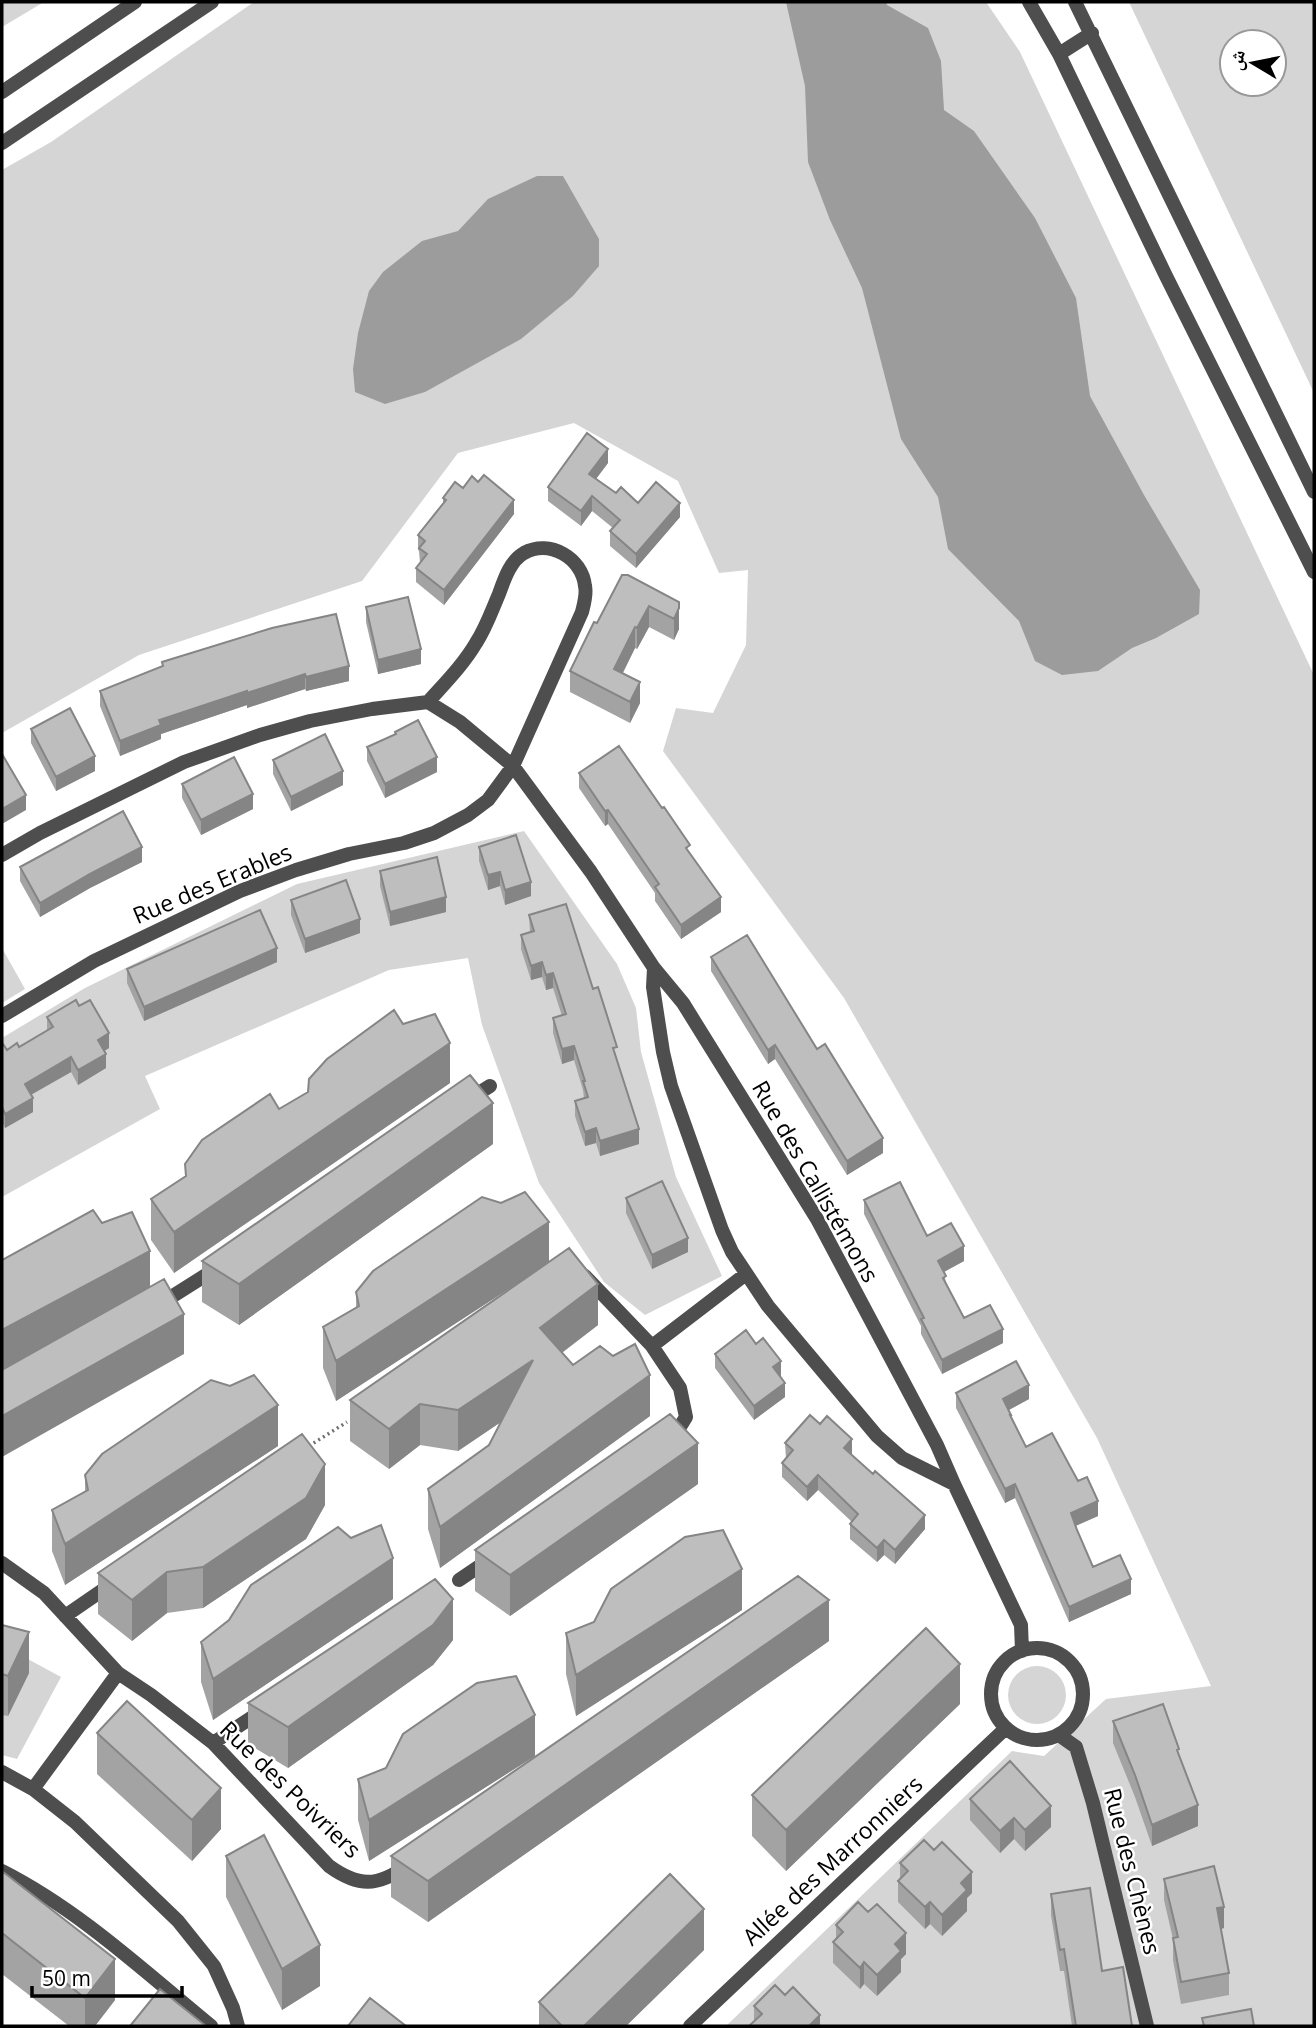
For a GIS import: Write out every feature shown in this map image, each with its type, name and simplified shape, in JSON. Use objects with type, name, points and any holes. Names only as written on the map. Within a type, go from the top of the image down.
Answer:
[{"type":"street","points":[[2,92],[135,2]]},
{"type":"street","points":[[2,143],[212,2]]},
{"type":"street","points":[[1029,2],[1059,54],[1314,572]]},
{"type":"street","points":[[1075,2],[1314,492]]},
{"type":"street","points":[[1059,54],[1092,33]]},
{"type":"street","points":[[2,855],[40,833],[197,758],[260,735],[310,721],[428,702],[477,642],[513,564],[524,553],[542,548],[555,550],[568,556],[583,578],[586,588],[582,612],[513,766]]},
{"type":"street","name":"Rue des Callistémons","points":[[428,702],[460,722],[513,766],[591,872],[654,968],[683,1003],[817,1219],[937,1445],[1021,1625],[1022,1651]]},
{"type":"street","name":"Rue des Erables","points":[[2,1016],[94,961],[240,891],[349,854],[404,843],[434,833],[468,815],[488,800],[513,766]]},
{"type":"street","points":[[654,968],[653,987],[657,1016],[671,1086],[732,1252],[768,1306],[877,1436],[902,1458],[954,1484]]},
{"type":"street","points":[[456,1108],[490,1086]]},
{"type":"street","points":[[140,1316],[172,1298],[228,1259]]},
{"type":"street","points":[[571,1271],[582,1273],[652,1346],[680,1388],[686,1417],[678,1430],[655,1445]]},
{"type":"street","points":[[652,1346],[746,1275]]},
{"type":"street","points":[[459,1580],[505,1549]]},
{"type":"street","name":"Rue des Poivriers","points":[[2,1563],[44,1593],[118,1674],[151,1695],[213,1743],[329,1866],[340,1874],[356,1881],[373,1883],[390,1878],[412,1861]]},
{"type":"street","points":[[65,1616],[120,1578]]},
{"type":"street","points":[[1044,1649],[1059,1654],[1071,1663],[1079,1676],[1083,1691],[1082,1706],[1075,1720],[1059,1735],[1045,1740],[1017,1736],[1006,1728],[994,1710],[992,1688],[996,1675],[1004,1663],[1022,1651],[1044,1649]]},
{"type":"street","points":[[33,1789],[118,1674]]},
{"type":"street","points":[[213,1743],[271,1705]]},
{"type":"street","name":"Allée des Marronniers","points":[[690,2026],[1006,1728]]},
{"type":"street","name":"Rue des Chènes","points":[[1059,1735],[1076,1747],[1093,1803],[1147,2026]]},
{"type":"street","points":[[2,1772],[33,1789],[75,1822],[178,1921],[214,1966],[238,2026]]},
{"type":"street","points":[[2,1871],[55,1901],[211,2026]]},
{"type":"path","points":[[305,1449],[346,1422]]},
{"type":"shaded area","points":[[2,2],[44,2],[2,27]]},
{"type":"shaded area","points":[[254,2],[986,2],[1020,52],[1314,675],[1314,2026],[726,2026],[1012,1751],[1044,1756],[1106,1699],[1211,1686],[1097,1438],[844,998],[663,751],[676,708],[713,713],[746,645],[748,570],[719,573],[678,481],[574,423],[458,453],[362,581],[139,655],[2,733],[2,170],[51,142]]},
{"type":"shaded area","points":[[786,2],[886,2],[928,28],[941,61],[944,110],[974,131],[1035,218],[1076,298],[1090,396],[1200,590],[1199,614],[1132,648],[1098,671],[1062,675],[1035,661],[1019,621],[948,549],[938,497],[901,439],[862,288],[830,220],[808,162],[805,86]]},
{"type":"shaded area","points":[[1129,2],[1314,2],[1314,393]]},
{"type":"shaded area","points":[[537,176],[563,176],[599,239],[599,266],[573,296],[521,339],[425,392],[385,404],[355,392],[353,369],[358,333],[369,291],[383,272],[422,241],[458,231],[488,199]]},
{"type":"shaded area","points":[[524,831],[617,964],[636,1008],[641,1052],[676,1177],[722,1276],[645,1315],[604,1282],[539,1183],[482,1025],[468,958],[389,970],[145,1076],[160,1109],[2,1197],[2,1038],[85,988],[297,884]]},
{"type":"shaded area","points":[[2,948],[25,989],[2,1003]]},
{"type":"shaded area","points":[[2,1645],[61,1677],[17,1759],[2,1755]]},
{"type":"shaded area","points":[[1037,1666],[1053,1671],[1061,1679],[1066,1695],[1061,1711],[1053,1719],[1037,1724],[1021,1719],[1013,1711],[1008,1695],[1013,1679],[1021,1671]]},
{"type":"building","points":[[587,433],[608,449],[589,474],[616,493],[621,487],[638,503],[656,482],[680,503],[636,554],[610,531],[620,520],[592,496],[581,511],[548,487]]},
{"type":"building","points":[[484,475],[514,500],[444,590],[416,568],[427,554],[419,548],[425,541],[418,535],[446,500],[443,498],[455,482],[463,488],[472,476],[478,482]]},
{"type":"building","points":[[622,575],[628,575],[679,602],[674,619],[649,606],[614,669],[640,682],[630,702],[570,671],[594,622],[597,623]]},
{"type":"building","points":[[408,597],[421,649],[378,660],[366,607]]},
{"type":"building","points":[[336,614],[349,666],[306,677],[305,674],[247,691],[159,720],[161,725],[120,741],[100,691],[163,666],[162,662],[272,628]]},
{"type":"building","points":[[70,708],[95,756],[56,777],[31,729]]},
{"type":"building","points":[[418,720],[437,757],[385,784],[367,747]]},
{"type":"building","points":[[325,734],[343,771],[291,797],[273,760]]},
{"type":"building","points":[[619,746],[690,845],[686,848],[721,897],[681,925],[655,887],[659,884],[579,773]]},
{"type":"building","points":[[2,754],[26,795],[2,809]]},
{"type":"building","points":[[234,757],[253,794],[201,820],[182,784]]},
{"type":"building","points":[[123,811],[142,847],[40,903],[20,867]]},
{"type":"building","points":[[516,835],[531,882],[505,890],[500,872],[488,875],[479,847]]},
{"type":"building","points":[[437,857],[446,897],[390,912],[380,871]]},
{"type":"building","points":[[346,880],[360,919],[305,939],[291,900]]},
{"type":"building","points":[[566,904],[593,989],[598,987],[617,1047],[613,1048],[639,1129],[600,1141],[596,1128],[585,1132],[575,1101],[588,1097],[574,1046],[562,1049],[553,1018],[566,1014],[553,973],[546,975],[542,962],[531,966],[521,935],[534,931],[529,915]]},
{"type":"building","points":[[260,910],[277,948],[144,1007],[127,969]]},
{"type":"building","points":[[747,935],[817,1049],[825,1044],[883,1138],[847,1161],[775,1045],[768,1050],[711,957]]},
{"type":"building","points":[[76,1000],[79,1006],[90,1000],[109,1033],[98,1040],[106,1054],[78,1070],[71,1057],[25,1084],[33,1098],[5,1114],[2,1107],[2,1044],[7,1050],[17,1043],[19,1047],[53,1027],[47,1017]]},
{"type":"building","points":[[394,1010],[403,1024],[435,1014],[450,1043],[174,1232],[151,1199],[186,1176],[185,1164],[202,1140],[270,1094],[279,1109],[308,1092],[309,1079],[327,1059]]},
{"type":"building","points":[[470,1075],[493,1103],[239,1284],[202,1261]]},
{"type":"building","points":[[662,1181],[688,1238],[652,1255],[626,1198]]},
{"type":"building","points":[[900,1182],[927,1236],[951,1223],[964,1246],[938,1261],[946,1276],[943,1278],[964,1318],[990,1305],[1003,1329],[942,1360],[921,1319],[924,1318],[864,1200]]},
{"type":"building","points":[[525,1192],[549,1222],[336,1361],[323,1327],[359,1306],[356,1292],[373,1271],[482,1197],[501,1203]]},
{"type":"building","points":[[93,1210],[102,1223],[132,1212],[150,1251],[2,1330],[2,1260]]},
{"type":"building","points":[[569,1248],[598,1284],[540,1328],[573,1365],[600,1346],[613,1356],[635,1344],[650,1375],[440,1527],[428,1489],[489,1445],[533,1360],[458,1410],[420,1404],[389,1429],[350,1400]]},
{"type":"building","points":[[164,1279],[184,1314],[2,1416],[2,1370]]},
{"type":"building","points":[[746,1330],[756,1344],[763,1338],[781,1361],[773,1367],[785,1383],[754,1406],[715,1354]]},
{"type":"building","points":[[1016,1361],[1029,1385],[1003,1399],[1026,1447],[1052,1433],[1078,1481],[1087,1477],[1098,1501],[1071,1513],[1077,1530],[1093,1567],[1120,1555],[1131,1579],[1069,1607],[1015,1484],[1005,1489],[956,1393]]},
{"type":"building","points":[[254,1375],[278,1405],[65,1544],[52,1510],[88,1490],[85,1475],[102,1454],[211,1380],[230,1386]]},
{"type":"building","points":[[670,1414],[698,1443],[510,1575],[475,1550]]},
{"type":"building","points":[[810,1415],[820,1424],[827,1416],[852,1439],[844,1448],[925,1515],[895,1550],[884,1540],[877,1548],[850,1524],[858,1514],[818,1475],[807,1487],[782,1463],[793,1450],[785,1443]]},
{"type":"building","points":[[302,1434],[325,1464],[306,1498],[203,1567],[167,1572],[132,1600],[98,1573]]},
{"type":"building","points":[[381,1525],[393,1558],[213,1679],[201,1642],[229,1620],[251,1585],[338,1527],[351,1538]]},
{"type":"building","points":[[723,1530],[742,1569],[576,1675],[566,1633],[594,1622],[611,1589],[685,1537]]},
{"type":"building","points":[[798,1576],[829,1600],[428,1881],[391,1856]]},
{"type":"building","points":[[435,1579],[453,1599],[433,1625],[288,1727],[248,1703]]},
{"type":"building","points":[[2,1625],[29,1632],[8,1676],[2,1674]]},
{"type":"building","points":[[926,1628],[960,1664],[786,1830],[752,1795]]},
{"type":"building","points":[[516,1676],[535,1715],[369,1820],[358,1779],[386,1768],[403,1734],[477,1683]]},
{"type":"building","points":[[127,1701],[221,1788],[192,1820],[97,1733]]},
{"type":"building","points":[[1163,1704],[1198,1805],[1152,1825],[1113,1721]]},
{"type":"building","points":[[1010,1761],[1051,1806],[1025,1830],[1014,1818],[1000,1831],[970,1799]]},
{"type":"building","points":[[264,1835],[320,1945],[282,1969],[226,1856]]},
{"type":"building","points":[[924,1840],[934,1850],[942,1842],[972,1872],[961,1883],[967,1890],[942,1915],[930,1902],[925,1907],[898,1881],[908,1871],[900,1863]]},
{"type":"building","points":[[1214,1866],[1224,1907],[1217,1908],[1229,1973],[1181,1982],[1173,1938],[1178,1937],[1164,1879]]},
{"type":"building","points":[[2,1871],[115,1959],[85,1998],[2,1933]]},
{"type":"building","points":[[670,1874],[704,1909],[584,2026],[562,2026],[539,2002]]},
{"type":"building","points":[[1090,1888],[1102,1971],[1123,1967],[1132,2026],[1076,2026],[1064,1949],[1060,1950],[1051,1894]]},
{"type":"building","points":[[858,1902],[868,1912],[877,1904],[906,1933],[895,1944],[901,1951],[877,1975],[864,1962],[860,1968],[833,1942],[843,1932],[836,1925]]},
{"type":"building","points":[[775,1985],[785,1995],[793,1987],[820,2015],[809,2026],[749,2026],[762,2014],[754,2006]]},
{"type":"building","points":[[160,1989],[206,2026],[130,2026]]},
{"type":"building","points":[[370,1998],[406,2026],[348,2026]]},
{"type":"building","points":[[1251,2009],[1254,2026],[1204,2026],[1202,2018]]}]
